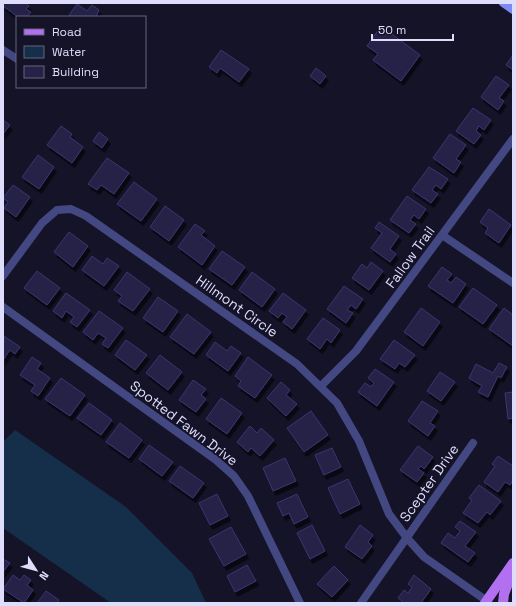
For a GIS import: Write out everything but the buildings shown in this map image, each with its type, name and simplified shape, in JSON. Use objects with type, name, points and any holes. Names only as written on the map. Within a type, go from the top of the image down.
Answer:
[{"type":"main road","points":[[486,602],[513,563]]},
{"type":"main road","points":[[503,603],[504,594],[513,570]]},
{"type":"street","points":[[503,3],[513,10]]},
{"type":"street","points":[[3,50],[16,58]]},
{"type":"street","name":"Fallow Trail","points":[[321,386],[356,351],[513,139]]},
{"type":"street","name":"Hillmont Circle","points":[[3,276],[42,223],[57,210],[71,209],[86,216],[297,364],[321,386],[337,403],[359,441],[390,514],[407,538],[424,557],[486,602]]},
{"type":"street","points":[[442,235],[513,283]]},
{"type":"street","name":"Spotted Fawn Drive","points":[[3,307],[210,456],[234,476],[248,496],[300,603]]},
{"type":"street","name":"Scepter Drive","points":[[407,538],[473,443]]},
{"type":"street","points":[[361,603],[407,538]]},
{"type":"water","points":[[15,430],[126,507],[192,573],[206,603],[111,603],[3,528],[3,442]]}]
